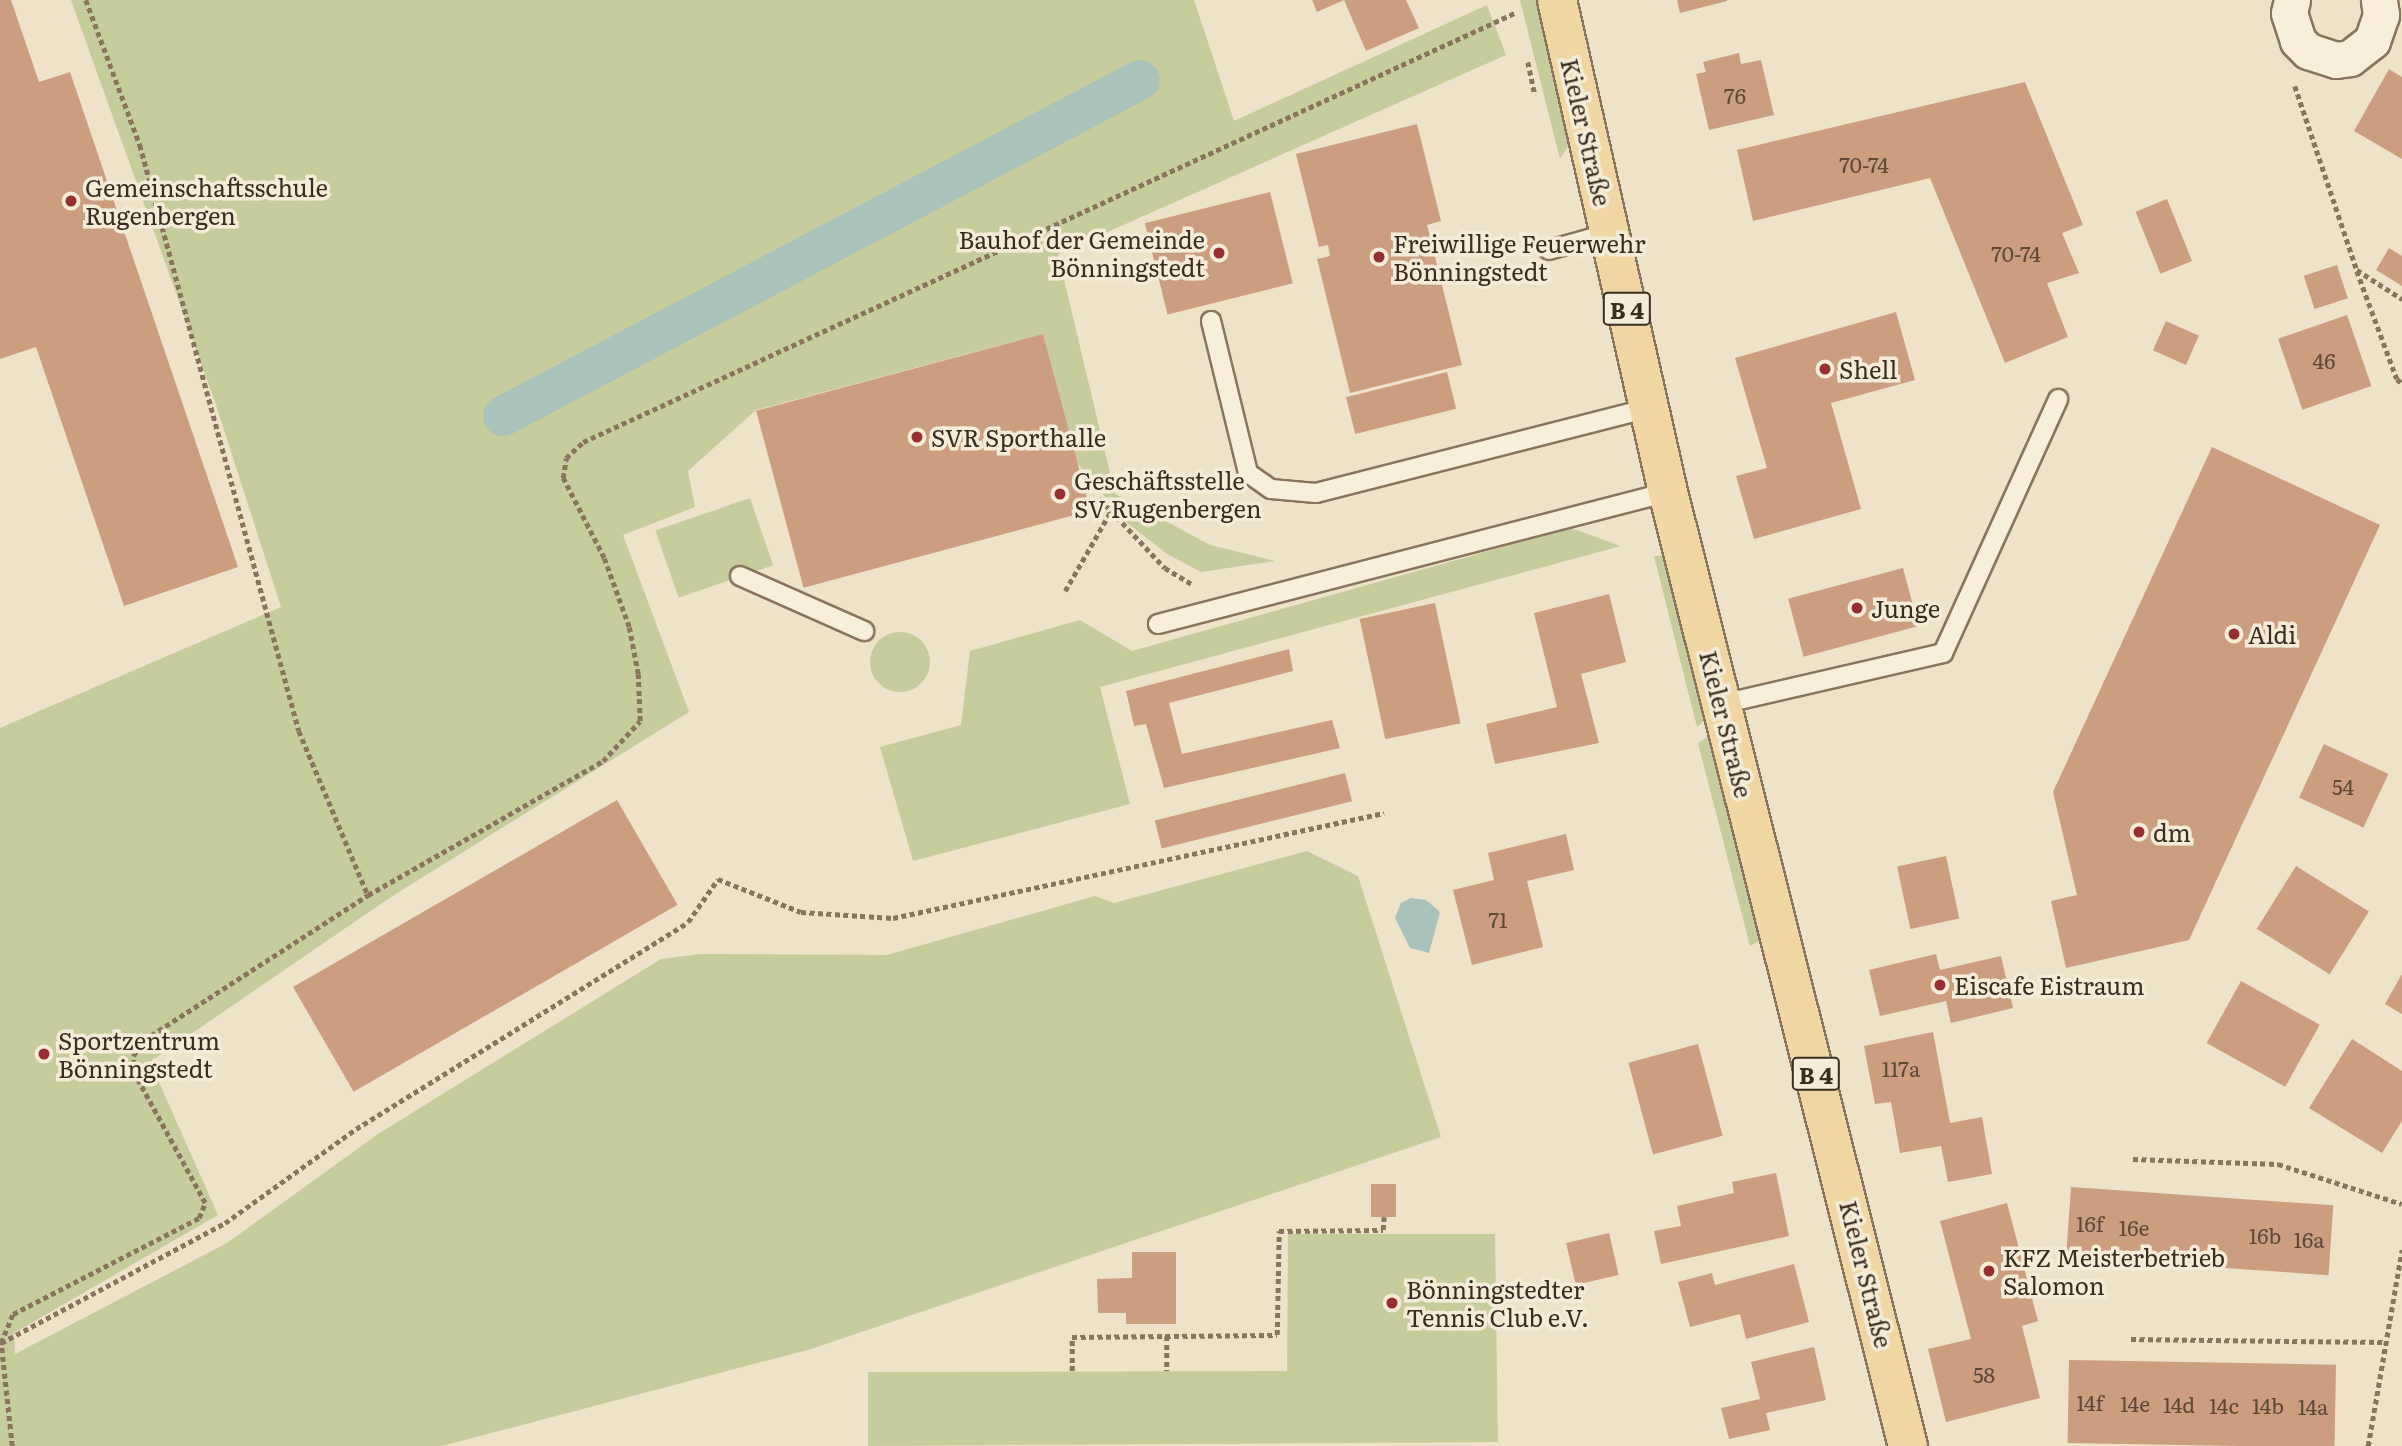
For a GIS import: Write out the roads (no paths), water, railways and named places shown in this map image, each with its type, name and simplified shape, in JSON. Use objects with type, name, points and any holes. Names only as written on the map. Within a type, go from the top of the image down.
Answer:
[{"type":"main road","name":"Kieler Straße","points":[[1557,0],[1668,492],[1908,1446]]},
{"type":"street","points":[[2292,0],[2291,27],[2308,51],[2336,60],[2363,51],[2379,29],[2379,0]]},
{"type":"lane","points":[[1549,250],[1610,233]]},
{"type":"lane","points":[[1211,321],[1248,473],[1271,489],[1316,493],[1649,408]]},
{"type":"lane","points":[[1722,704],[1943,653],[2058,399]]},
{"type":"lane","points":[[1158,624],[1668,492]]},
{"type":"lane","points":[[740,576],[864,631]]},
{"type":"water","points":[[1411,898],[1426,900],[1440,912],[1429,953],[1410,948],[1395,918],[1401,903]]},
{"type":"waterway","points":[[503,416],[1140,80]]},
{"type":"place","name":"Gemeinschaftsschule Rugenbergen","points":[[71,201]]},
{"type":"place","name":"Bauhof der Gemeinde Bönningstedt","points":[[1219,253]]},
{"type":"place","name":"Freiwillige Feuerwehr Bönningstedt","points":[[1379,257]]},
{"type":"place","name":"Shell","points":[[1825,369]]},
{"type":"place","name":"SVR Sporthalle","points":[[917,437]]},
{"type":"place","name":"Geschäftsstelle SV Rugenbergen","points":[[1060,494]]},
{"type":"place","name":"Junge","points":[[1857,608]]},
{"type":"place","name":"Aldi","points":[[2234,634]]},
{"type":"place","name":"dm","points":[[2139,832]]},
{"type":"place","name":"Eiscafe Eistraum","points":[[1940,985]]},
{"type":"place","name":"Sportzentrum Bönningstedt","points":[[44,1054]]},
{"type":"place","name":"KFZ Meisterbetrieb Salomon","points":[[1989,1271]]},
{"type":"place","name":"Bönningstedter Tennis Club e.V.","points":[[1392,1303]]}]
